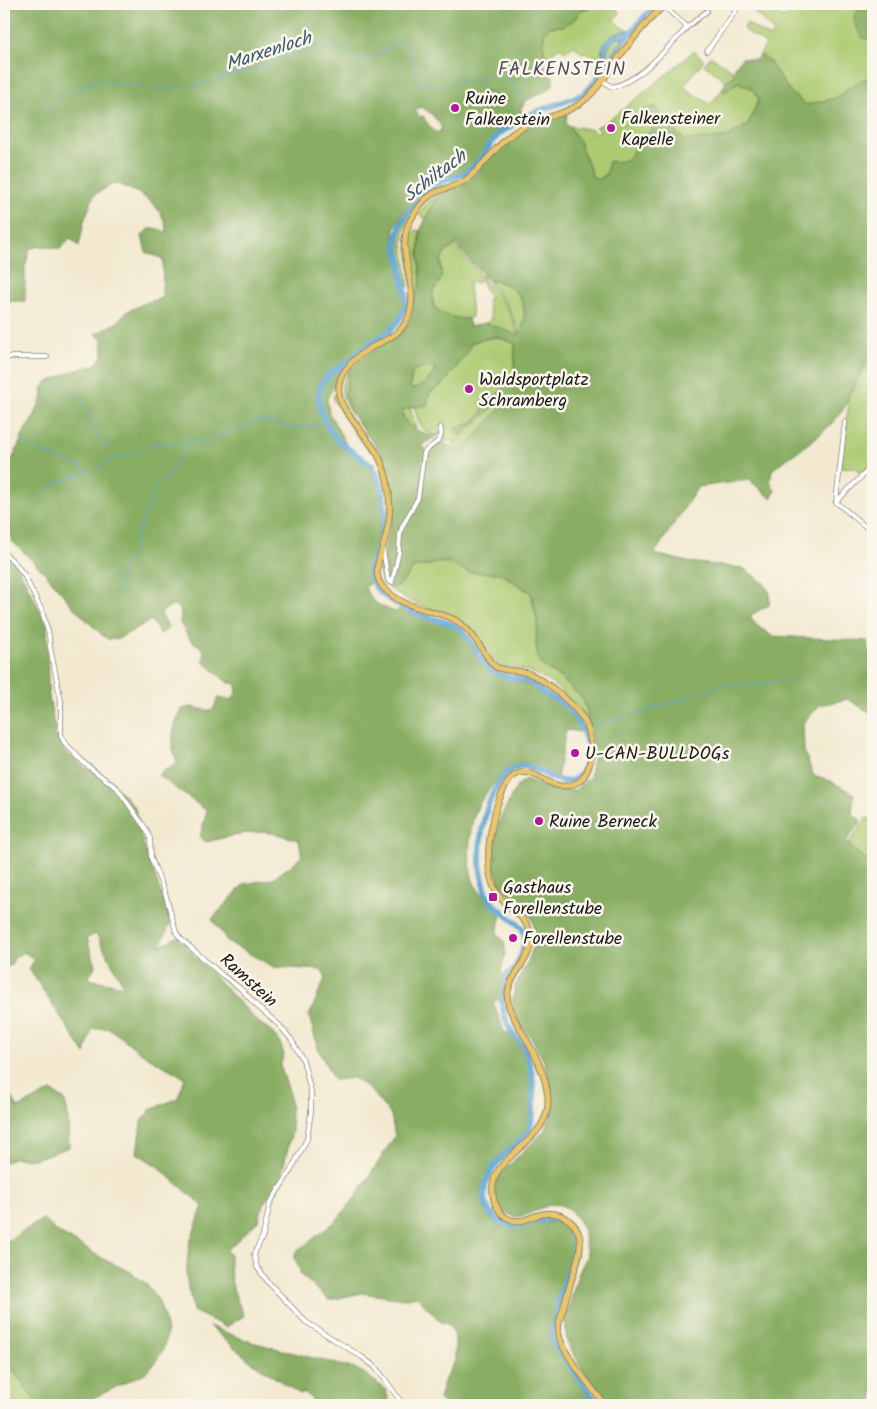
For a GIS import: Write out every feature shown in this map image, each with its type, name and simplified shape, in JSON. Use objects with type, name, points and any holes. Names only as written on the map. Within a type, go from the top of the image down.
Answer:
[{"type":"main road","points":[[605,1405],[567,1354],[559,1337],[559,1323],[581,1245],[577,1229],[565,1217],[554,1213],[541,1214],[525,1220],[511,1220],[499,1212],[492,1191],[498,1171],[542,1126],[548,1100],[540,1066],[513,1018],[508,1003],[510,984],[524,961],[531,936],[522,917],[497,895],[493,888],[489,868],[492,824],[502,795],[515,775],[523,772],[530,773],[552,784],[562,786],[573,784],[582,779],[586,775],[591,760],[592,748],[589,734],[586,725],[577,711],[568,701],[541,680],[525,672],[494,666],[476,641],[460,624],[441,615],[414,608],[389,593],[382,586],[377,579],[378,562],[388,530],[390,500],[382,463],[370,442],[343,405],[338,389],[340,380],[348,366],[358,356],[399,331],[408,316],[411,306],[411,294],[405,238],[410,221],[420,206],[431,195],[464,181],[479,168],[503,140],[518,130],[572,109],[586,99],[641,29],[665,5]]},
{"type":"street","points":[[707,51],[737,9],[738,4]]},
{"type":"street","points":[[665,5],[686,28]]},
{"type":"street","points":[[602,80],[612,87],[619,86],[638,75],[686,28],[707,11]]},
{"type":"street","points":[[4,358],[47,356]]},
{"type":"street","points":[[836,502],[845,422]]},
{"type":"street","points":[[382,549],[388,580],[392,582],[399,552],[402,527],[418,498],[424,454],[427,449],[439,441],[442,433],[440,428]]},
{"type":"street","points":[[836,502],[873,465]]},
{"type":"street","points":[[836,502],[873,533]]},
{"type":"street","name":"Ramstein","points":[[4,553],[24,575],[42,611],[49,635],[61,702],[61,736],[64,742],[85,764],[116,788],[146,829],[150,838],[151,858],[166,896],[176,932],[180,938],[222,975],[240,988],[278,1024],[291,1039],[303,1060],[311,1092],[311,1112],[307,1139],[290,1172],[270,1203],[263,1236],[254,1254],[257,1267],[268,1282],[306,1322],[375,1367],[403,1405]]},
{"type":"green space","points":[[4,4],[599,4],[580,11],[574,20],[563,26],[550,27],[545,31],[543,43],[545,57],[543,62],[553,77],[553,85],[548,90],[523,102],[524,105],[520,108],[524,115],[504,130],[502,128],[496,133],[497,135],[474,164],[465,172],[439,181],[403,214],[394,228],[394,241],[400,265],[398,275],[402,281],[404,296],[400,316],[394,324],[369,341],[342,365],[345,367],[327,400],[329,413],[347,446],[375,465],[371,471],[379,489],[382,508],[376,546],[367,573],[370,583],[365,587],[373,600],[387,609],[397,612],[400,607],[423,618],[436,620],[454,627],[469,640],[489,672],[533,687],[569,710],[572,720],[580,726],[581,732],[566,730],[557,777],[530,765],[518,764],[506,771],[492,786],[482,798],[475,813],[471,828],[469,856],[471,874],[475,885],[501,913],[497,934],[505,942],[503,944],[505,946],[505,955],[501,971],[506,977],[500,999],[493,1001],[504,1032],[509,1033],[524,1051],[530,1070],[533,1102],[527,1131],[495,1162],[484,1181],[481,1193],[485,1210],[501,1226],[516,1228],[557,1221],[567,1231],[571,1239],[572,1253],[553,1314],[551,1337],[558,1355],[597,1405],[445,1405],[439,1399],[445,1379],[455,1361],[455,1336],[450,1325],[441,1322],[416,1296],[404,1299],[362,1293],[329,1300],[302,1276],[295,1253],[335,1222],[356,1197],[395,1136],[391,1115],[369,1089],[354,1078],[334,1080],[319,1051],[309,1016],[326,976],[321,970],[274,967],[228,942],[212,919],[244,884],[272,879],[302,856],[299,840],[264,832],[255,832],[206,842],[200,837],[207,811],[158,775],[177,762],[172,742],[176,723],[182,709],[191,707],[211,711],[218,698],[231,700],[237,688],[234,683],[228,683],[204,662],[204,651],[190,640],[180,623],[181,613],[179,608],[174,605],[165,609],[161,614],[169,628],[160,634],[151,620],[118,639],[108,639],[102,635],[74,608],[47,575],[11,540],[4,504],[4,474],[6,466],[14,456],[25,430],[34,417],[43,396],[42,389],[46,383],[71,372],[95,365],[103,355],[102,339],[95,334],[118,322],[126,312],[145,303],[162,298],[163,259],[146,252],[142,236],[148,230],[154,228],[167,233],[165,223],[161,214],[149,200],[115,183],[94,195],[84,221],[79,246],[70,238],[60,249],[43,246],[30,248],[25,268],[25,301],[4,301],[4,133],[6,117],[4,117]],"holes":[[[481,94],[492,94],[493,101],[487,108],[482,107],[480,101]],[[420,107],[427,110],[435,118],[442,128],[440,131],[437,133],[423,116],[419,117],[415,110]]]},
{"type":"green space","points":[[599,4],[622,4],[616,10],[620,13],[614,20],[621,27],[630,30],[617,33],[601,49],[603,57],[597,56],[593,60],[585,52],[582,53],[574,46],[565,52],[561,47],[545,57],[543,43],[545,31],[550,27],[563,26],[574,20],[580,11]]},
{"type":"green space","points":[[752,4],[776,4],[774,9],[780,17],[786,17],[791,13],[794,10],[795,4],[873,5],[870,40],[873,38],[873,75],[856,83],[836,98],[806,105],[790,92],[768,60],[760,55],[766,44],[743,29],[747,23],[770,38],[774,33],[750,7]]},
{"type":"green space","points":[[865,7],[871,13],[873,21],[873,38],[870,40],[863,38],[854,21],[856,13]]},
{"type":"green space","points":[[619,37],[624,38],[608,58],[606,56],[608,47]]},
{"type":"green space","points":[[694,51],[704,60],[684,86],[710,105],[722,90],[725,92],[738,82],[751,88],[759,99],[748,125],[726,138],[685,141],[669,126],[656,106],[645,110],[653,121],[654,126],[650,133],[637,144],[632,155],[598,180],[593,177],[578,139],[569,126],[594,130],[596,133],[600,132],[598,127],[596,127],[614,116]]},
{"type":"green space","points":[[760,55],[768,60],[790,92],[806,105],[836,98],[856,83],[873,75],[873,352],[853,391],[850,390],[848,400],[842,412],[824,431],[772,470],[770,481],[775,491],[771,498],[749,480],[698,487],[654,554],[688,562],[743,568],[763,582],[770,593],[769,605],[750,617],[755,624],[772,636],[867,641],[873,677],[873,715],[848,699],[820,705],[803,723],[804,751],[813,775],[826,779],[854,794],[852,813],[861,821],[846,842],[864,859],[873,860],[873,1405],[608,1405],[588,1379],[567,1342],[565,1320],[578,1275],[587,1256],[583,1229],[579,1221],[569,1209],[561,1205],[551,1204],[526,1215],[515,1217],[503,1211],[496,1201],[494,1190],[498,1176],[544,1131],[553,1109],[553,1100],[544,1061],[532,1039],[515,1018],[512,1004],[515,986],[529,959],[535,940],[533,921],[525,907],[509,895],[499,883],[494,868],[494,843],[500,819],[517,786],[526,779],[549,789],[575,790],[590,777],[594,749],[587,711],[583,699],[561,678],[543,666],[538,658],[536,647],[537,620],[531,593],[500,573],[469,572],[444,562],[413,568],[399,586],[389,588],[382,582],[379,570],[390,528],[392,495],[380,452],[350,412],[345,395],[349,370],[375,348],[405,327],[411,317],[421,281],[419,255],[421,229],[435,200],[442,193],[467,182],[517,132],[567,113],[566,123],[578,139],[593,177],[598,180],[606,175],[609,161],[620,161],[629,158],[636,144],[652,129],[654,126],[653,121],[644,110],[656,106],[669,126],[685,140],[726,138],[748,125],[759,99],[751,88],[738,82],[725,92],[722,90],[726,81],[733,77],[735,67],[742,58],[756,60]],"holes":[[[458,243],[461,251],[489,281],[499,282],[508,286],[520,298],[524,306],[524,316],[519,335],[486,323],[470,326],[468,319],[455,318],[443,314],[434,306],[432,300],[433,292],[442,277],[440,263],[442,257]],[[496,337],[515,343],[513,376],[473,422],[455,429],[461,436],[499,402],[503,404],[466,449],[457,450],[445,443],[440,443],[427,452],[422,445],[439,435],[429,435],[411,427],[405,420],[402,411],[408,408],[427,405],[429,394],[444,383],[468,352],[471,343]],[[423,367],[434,368],[435,371],[419,387],[412,389],[410,386],[412,372]]]},
{"type":"green space","points":[[711,56],[735,72],[733,77],[726,81],[704,65]]},
{"type":"green space","points":[[442,193],[435,200],[426,219],[418,214],[430,200]]},
{"type":"green space","points":[[416,206],[404,231],[403,244],[408,287],[403,271],[400,237],[406,219]]},
{"type":"green space","points":[[416,230],[420,231],[421,281],[414,301],[407,238]]},
{"type":"green space","points":[[456,244],[461,254],[477,271],[480,282],[469,283],[472,317],[459,319],[445,316],[436,308],[433,302],[433,294],[441,277],[442,258]]},
{"type":"green space","points":[[480,274],[508,310],[517,335],[486,323],[491,319],[487,299],[490,298],[486,293]]},
{"type":"green space","points":[[489,281],[499,282],[508,286],[515,291],[520,299],[524,307],[524,316],[523,326],[519,335],[507,306]]},
{"type":"green space","name":"Waldsportplatz Schramberg","points":[[496,337],[515,343],[514,375],[473,422],[462,428],[461,436],[499,401],[503,405],[466,449],[452,449],[450,448],[456,441],[442,441],[442,437],[434,429],[433,433],[425,430],[420,424],[414,407],[428,401],[429,394],[444,383],[468,352],[471,343]]},
{"type":"green space","points":[[873,352],[873,463],[861,475],[854,467],[840,468],[850,390],[853,390]]},
{"type":"green space","points":[[423,367],[434,368],[435,371],[419,387],[412,389],[410,387],[412,372]]},
{"type":"green space","points":[[349,370],[345,395],[350,412],[342,395],[343,381]]},
{"type":"green space","points":[[336,392],[340,403],[372,449],[371,451],[369,451],[352,429],[334,401],[333,396]]},
{"type":"green space","points":[[410,408],[416,428],[408,424],[403,417],[402,411]]},
{"type":"green space","points":[[4,552],[13,558],[47,624],[48,691],[56,736],[65,752],[117,788],[135,807],[141,837],[171,922],[160,946],[177,937],[258,1022],[270,1030],[279,1041],[284,1054],[280,1066],[289,1091],[292,1131],[279,1184],[263,1204],[259,1220],[226,1251],[230,1254],[232,1286],[244,1316],[226,1327],[193,1311],[186,1276],[189,1245],[203,1206],[157,1166],[137,1153],[141,1123],[150,1110],[178,1098],[185,1078],[143,1054],[109,1028],[92,1029],[85,1054],[29,969],[35,959],[23,952],[15,957],[10,966],[4,966]],"holes":[[[96,934],[124,986],[88,979],[95,966],[87,938]]]},
{"type":"green space","points":[[444,562],[469,572],[500,573],[531,593],[537,620],[536,647],[543,666],[561,678],[583,699],[588,722],[569,699],[545,679],[528,671],[499,665],[458,619],[420,606],[389,588],[399,586],[413,568]]},
{"type":"green space","points":[[867,817],[873,822],[873,860],[864,859],[848,844]]},
{"type":"green space","points":[[4,1081],[18,1108],[51,1091],[65,1100],[68,1117],[69,1147],[35,1159],[13,1158],[4,1163]]},
{"type":"green space","points":[[43,1219],[56,1231],[107,1261],[131,1272],[146,1284],[158,1300],[164,1316],[167,1333],[163,1350],[155,1363],[145,1373],[81,1405],[38,1405],[14,1371],[4,1351],[4,1243]]},
{"type":"green space","points":[[209,1326],[251,1342],[356,1369],[385,1389],[391,1405],[319,1405],[304,1392],[300,1394],[250,1361]]},
{"type":"green space","points":[[4,1351],[14,1371],[38,1405],[12,1405],[4,1388]]},
{"type":"water","points":[[630,30],[633,32],[614,56],[603,74],[600,76],[596,75],[605,63],[603,49],[606,41],[619,32]],"holes":[[[619,37],[624,38],[608,58],[606,56],[610,45]]]},
{"type":"waterway","name":"Schiltach","points":[[627,37],[658,4]]},
{"type":"waterway","name":"Marxenloch","points":[[194,86],[264,66],[316,45],[330,45],[352,56],[366,58],[381,53],[399,39],[410,55],[421,84],[442,85],[461,80],[493,77]]},
{"type":"waterway","name":"Schiltach","points":[[599,1405],[553,1343],[552,1330],[560,1296],[574,1253],[574,1244],[570,1230],[558,1219],[547,1219],[517,1226],[508,1225],[498,1220],[489,1212],[484,1197],[485,1184],[493,1168],[529,1132],[534,1098],[528,1057],[523,1045],[512,1033],[505,1018],[502,1001],[508,974],[515,968],[525,940],[522,928],[492,903],[485,893],[480,863],[483,825],[496,787],[512,769],[521,766],[530,767],[558,780],[567,782],[575,779],[583,770],[586,761],[586,740],[577,721],[559,701],[545,694],[531,683],[503,676],[493,671],[461,630],[447,622],[410,611],[393,602],[373,584],[370,570],[384,528],[385,510],[381,484],[371,466],[340,442],[329,429],[322,413],[319,397],[324,380],[333,371],[386,333],[400,319],[405,307],[406,298],[397,240],[398,231],[412,208],[438,185],[471,169],[504,130],[534,113],[584,93],[603,70]]},
{"type":"waterway","name":"Marxenloch","points":[[496,75],[510,82],[527,105]]},
{"type":"waterway","name":"Marxenloch","points":[[42,109],[53,104],[60,96],[100,81],[158,88],[185,88]]},
{"type":"waterway","points":[[498,135],[499,129],[514,115]]},
{"type":"waterway","name":"Schiltach","points":[[511,118],[515,124]]},
{"type":"waterway","points":[[52,381],[72,392],[82,401],[98,438]]},
{"type":"waterway","points":[[96,467],[116,458],[136,454],[149,445],[159,443],[191,443],[211,439],[258,421],[302,428],[325,422]]},
{"type":"waterway","points":[[23,442],[38,451],[82,467],[88,472]]},
{"type":"waterway","points":[[100,442],[110,450]]},
{"type":"waterway","points":[[150,507],[151,494],[156,486],[167,476],[190,444]]},
{"type":"waterway","points":[[27,505],[60,481],[91,471]]},
{"type":"waterway","points":[[132,551],[145,512],[149,510]]},
{"type":"waterway","points":[[117,594],[122,571],[130,555]]},
{"type":"waterway","points":[[591,725],[627,717],[728,684],[766,684],[792,679]]},
{"type":"place","name":"Ruine Falkenstein","points":[[455,108]]},
{"type":"place","name":"Falkensteiner Kapelle","points":[[611,128]]},
{"type":"place","name":"Waldsportplatz Schramberg","points":[[469,389]]},
{"type":"place","name":"U-CAN-BULLDOGs","points":[[575,753]]},
{"type":"place","name":"Ruine Berneck","points":[[539,821]]},
{"type":"place","name":"Gasthaus Forellenstube","points":[[493,897]]},
{"type":"place","name":"Forellenstube","points":[[513,938]]},
{"type":"district","name":"FALKENSTEIN","points":[[562,68]]}]
